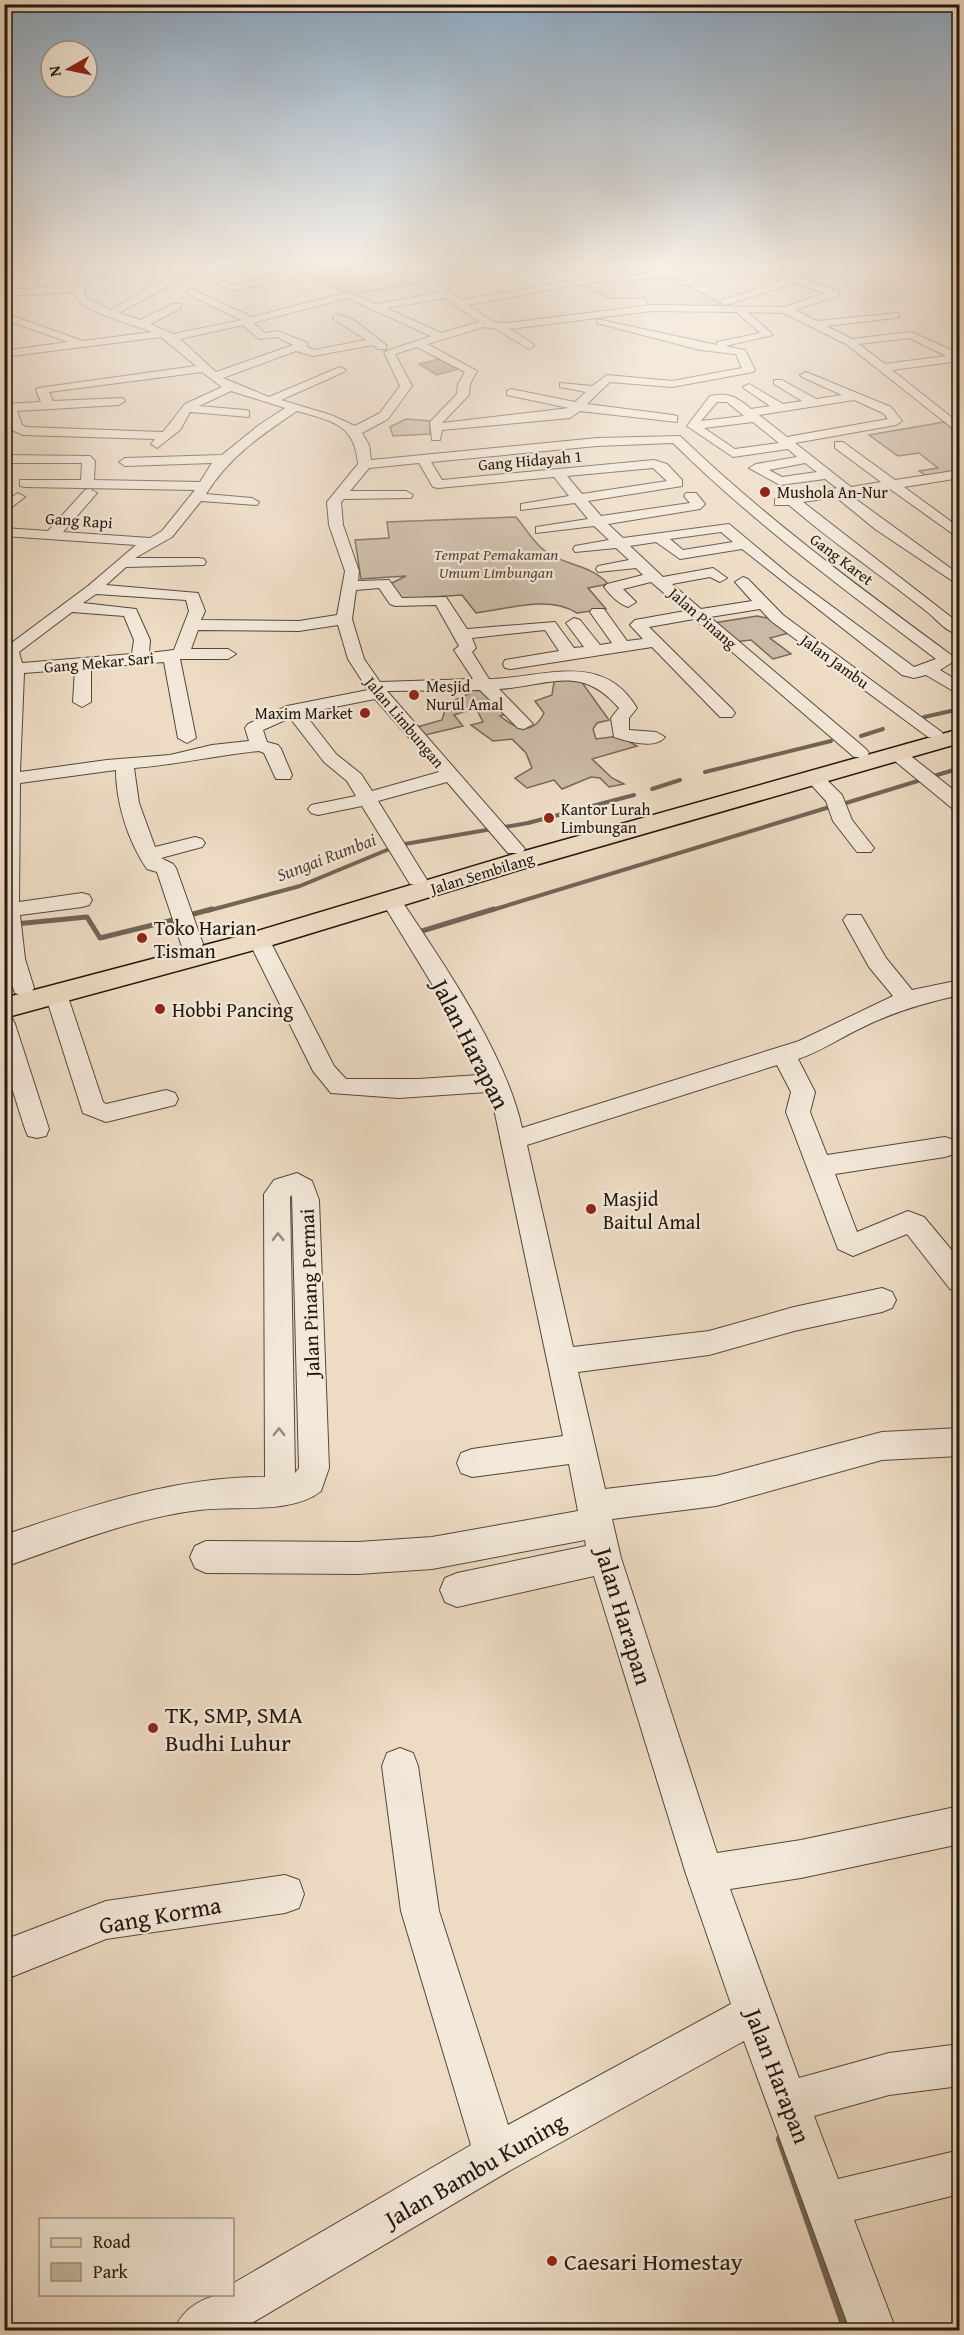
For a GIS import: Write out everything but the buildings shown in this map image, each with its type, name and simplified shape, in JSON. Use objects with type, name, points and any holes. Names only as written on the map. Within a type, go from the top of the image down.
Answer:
[{"type":"main road","name":"Jalan Sembilang","points":[[11,997],[186,926],[417,880],[503,835],[709,792],[960,726]]},
{"type":"main road","name":"Jalan Sembilang","points":[[11,997],[56,994],[259,940],[392,902],[523,860],[960,736]]},
{"type":"street","points":[[48,405],[42,390],[48,388],[162,375]]},
{"type":"street","points":[[212,375],[231,387],[356,429],[384,416],[404,393],[405,380],[401,375]]},
{"type":"street","points":[[214,377],[220,375]]},
{"type":"street","points":[[308,375],[318,378]]},
{"type":"street","points":[[270,401],[326,375]]},
{"type":"street","points":[[430,458],[436,422],[463,395],[464,384],[469,375]]},
{"type":"street","points":[[584,402],[605,379],[612,377],[672,384],[722,375]]},
{"type":"street","points":[[693,426],[710,440],[733,453],[896,420],[884,409],[806,375]]},
{"type":"street","points":[[890,375],[921,409]]},
{"type":"street","points":[[778,382],[813,402]]},
{"type":"street","points":[[564,385],[584,402],[587,419],[606,469]]},
{"type":"street","points":[[119,401],[7,408],[16,427],[23,431],[162,440],[176,427],[177,419],[187,408],[231,387]]},
{"type":"street","points":[[749,387],[782,408]]},
{"type":"street","points":[[511,393],[584,402],[674,419]]},
{"type":"street","points":[[894,394],[951,422]]},
{"type":"street","points":[[693,426],[813,402],[856,396]]},
{"type":"street","points":[[693,426],[702,410],[720,397],[730,398],[828,475],[880,526],[960,582]]},
{"type":"street","points":[[435,427],[584,402],[647,404]]},
{"type":"street","points":[[187,408],[245,414]]},
{"type":"street","points":[[11,997],[14,966],[8,920],[7,780],[16,669],[7,649],[70,607],[134,552],[167,534],[201,491],[217,466],[263,428],[294,408]]},
{"type":"street","points":[[858,411],[921,409]]},
{"type":"street","points":[[751,434],[789,423]]},
{"type":"street","points":[[356,429],[363,445],[365,464]]},
{"type":"street","points":[[338,495],[365,464],[430,458],[593,433]]},
{"type":"street","name":"Gang Karet","points":[[593,433],[676,439],[729,491],[750,508],[854,591],[954,662]]},
{"type":"street","points":[[710,440],[730,437]]},
{"type":"street","points":[[839,445],[960,535]]},
{"type":"street","name":"Gang Hidayah 1","points":[[430,458],[438,484],[654,464],[662,466],[677,483],[578,498]]},
{"type":"street","points":[[4,459],[85,459],[89,461],[89,488],[51,536]]},
{"type":"street","points":[[124,462],[225,459]]},
{"type":"street","points":[[808,459],[756,468],[780,481],[828,475]]},
{"type":"street","name":"Jalan Pinang","points":[[558,474],[598,522],[657,579],[860,753]]},
{"type":"street","points":[[750,508],[889,483],[960,474]]},
{"type":"street","points":[[935,476],[951,488]]},
{"type":"street","points":[[25,483],[89,488],[201,491],[252,502]]},
{"type":"street","points":[[541,530],[695,506],[698,504],[691,496],[729,491]]},
{"type":"street","points":[[338,495],[406,495]]},
{"type":"street","name":"Jalan Limbungan","points":[[338,495],[334,514],[352,571],[345,619],[356,659],[377,691],[503,835]]},
{"type":"street","points":[[4,509],[18,497]]},
{"type":"street","points":[[526,507],[578,498]]},
{"type":"street","points":[[791,499],[849,548],[940,614],[940,619],[960,630]]},
{"type":"street","points":[[28,534],[44,519],[66,518]]},
{"type":"street","points":[[580,549],[724,527],[786,579],[908,671],[914,673],[928,669],[960,690]]},
{"type":"street","name":"Gang Rapi","points":[[4,532],[151,542]]},
{"type":"street","points":[[659,537],[680,555],[747,544]]},
{"type":"street","points":[[123,563],[198,562]]},
{"type":"street","points":[[603,569],[640,563]]},
{"type":"street","points":[[854,591],[943,570]]},
{"type":"street","points":[[628,602],[612,586],[712,572]]},
{"type":"street","name":"Jalan Jambu","points":[[743,582],[777,618],[934,733]]},
{"type":"street","points":[[349,586],[384,583],[395,601],[400,603],[441,600],[468,648],[462,650],[484,684],[524,724]]},
{"type":"street","points":[[93,589],[193,596],[197,611],[176,655],[228,654]]},
{"type":"street","points":[[726,713],[639,625],[641,622],[762,604]]},
{"type":"street","points":[[70,607],[130,612],[142,640],[140,660]]},
{"type":"street","points":[[598,612],[623,647]]},
{"type":"street","points":[[191,625],[299,626],[345,619]]},
{"type":"street","points":[[574,623],[595,651]]},
{"type":"street","points":[[462,634],[549,625],[570,654]]},
{"type":"street","points":[[511,664],[656,642]]},
{"type":"street","name":"Gang Mekar Sari","points":[[16,669],[140,660],[176,655],[187,738]]},
{"type":"street","name":"Gang Karet","points":[[928,669],[954,662]]},
{"type":"street","points":[[82,702],[83,664]]},
{"type":"street","points":[[259,746],[254,728],[293,710],[377,691],[397,684],[484,684],[584,676],[603,682],[628,708],[620,718],[620,733],[632,737],[656,737]]},
{"type":"street","points":[[293,710],[330,758],[354,778],[417,880]]},
{"type":"street","points":[[7,780],[125,763],[170,760],[212,750],[259,746],[273,749],[283,775]]},
{"type":"street","points":[[896,753],[960,805]]},
{"type":"street","points":[[125,763],[124,781],[135,826],[156,867],[166,868],[186,926]]},
{"type":"street","points":[[318,809],[367,799],[450,775]]},
{"type":"street","points":[[813,777],[835,799],[841,817],[864,848]]},
{"type":"street","points":[[149,855],[195,843]]},
{"type":"street","points":[[8,920],[82,900]]},
{"type":"street","name":"Jalan Harapan","points":[[392,902],[417,939],[495,1082],[507,1109],[605,1558],[705,1874],[742,2020],[789,2102],[873,2331]]},
{"type":"street","points":[[854,920],[877,962],[907,999]]},
{"type":"street","points":[[259,940],[325,1071],[340,1087],[386,1090],[429,1089],[495,1082]]},
{"type":"street","points":[[513,1140],[807,1047],[850,1024],[907,999],[960,987]]},
{"type":"street","points":[[56,994],[92,1107],[96,1111],[106,1113],[166,1099]]},
{"type":"street","points":[[4,1024],[38,1130]]},
{"type":"street","points":[[784,1054],[803,1092],[798,1112],[848,1241],[853,1245],[861,1243],[908,1222],[915,1225],[960,1281]]},
{"type":"street","points":[[819,1166],[945,1148]]},
{"type":"street","name":"Jalan Pinang Permai","points":[[4,1551],[148,1503],[224,1492],[282,1490],[306,1484],[311,1480],[314,1468],[306,1200],[303,1188],[297,1183],[283,1187],[277,1194],[279,1467],[282,1490]]},
{"type":"street","points":[[562,1361],[710,1343],[794,1319],[882,1300]]},
{"type":"street","points":[[279,1310],[310,1307]]},
{"type":"street","points":[[206,1557],[358,1558],[432,1553],[594,1515],[716,1491],[882,1446],[960,1442]]},
{"type":"street","points":[[472,1463],[582,1448]]},
{"type":"street","points":[[457,1590],[605,1558]]},
{"type":"street","points":[[400,1766],[420,1911],[496,2155]]},
{"type":"street","points":[[705,1874],[801,1859],[960,1825]]},
{"type":"street","name":"Gang Korma","points":[[4,1960],[106,1920],[285,1894]]},
{"type":"street","name":"Jalan Bambu Kuning","points":[[208,2328],[496,2155],[742,2020]]},
{"type":"street","points":[[789,2102],[889,2074],[960,2065]]},
{"type":"street","points":[[827,2204],[960,2172]]},
{"type":"green space","points":[[406,419],[430,421],[430,434],[393,436],[390,427]]},
{"type":"green space","points":[[944,422],[959,434],[959,472],[925,475],[919,471],[938,468],[919,453],[898,456],[869,435]]},
{"type":"green space","name":"Tempat Pemakaman Umum Limbungan","points":[[516,517],[544,550],[594,572],[608,584],[588,588],[606,609],[577,613],[554,605],[541,604],[476,613],[462,595],[401,599],[388,585],[406,576],[361,579],[355,540],[389,538],[387,522]]},
{"type":"green space","points":[[757,616],[777,620],[793,632],[770,638],[791,654],[773,659],[751,640],[734,642],[713,623]]},
{"type":"green space","points":[[559,679],[593,681],[583,684],[609,720],[597,723],[593,729],[596,739],[619,736],[637,746],[592,759],[612,778],[624,784],[609,787],[600,778],[591,777],[562,789],[554,780],[527,788],[515,778],[532,768],[526,753],[512,739],[493,741],[471,725],[483,722],[476,708],[454,715],[463,726],[421,736],[414,728],[442,720],[447,703],[469,694],[465,687],[478,688],[511,712],[500,716],[518,727],[529,728],[539,721],[544,713],[535,701],[552,695],[554,682]]},
{"type":"waterway","name":"Sungai Rumbai","points":[[924,717],[960,709]]},
{"type":"waterway","name":"Sungai Rumbai","points":[[861,736],[883,729]]},
{"type":"waterway","name":"Sungai Rumbai","points":[[705,772],[831,741]]},
{"type":"waterway","points":[[846,803],[960,768]]},
{"type":"waterway","name":"Sungai Rumbai","points":[[652,789],[680,780]]},
{"type":"waterway","name":"Sungai Rumbai","points":[[207,911],[300,886],[399,845],[528,823],[634,795]]},
{"type":"waterway","points":[[489,911],[833,806]]},
{"type":"waterway","name":"Sungai Rumbai","points":[[186,916],[212,909]]},
{"type":"waterway","points":[[422,931],[494,909]]},
{"type":"waterway","name":"Sungai Rumbai","points":[[15,924],[87,917],[100,938],[177,919]]},
{"type":"waterway","points":[[780,2139],[846,2330]]},
{"type":"place","name":"Mushola An-Nur","points":[[765,492]]},
{"type":"place","name":"Mesjid Nurul Amal","points":[[414,695]]},
{"type":"place","name":"Maxim Market","points":[[365,713]]},
{"type":"place","name":"Kantor Lurah Limbungan","points":[[549,818]]},
{"type":"place","name":"Toko Harian Tisman","points":[[142,938]]},
{"type":"place","name":"Hobbi Pancing","points":[[160,1009]]},
{"type":"place","name":"Masjid Baitul Amal","points":[[591,1209]]},
{"type":"place","name":"TK, SMP, SMA Budhi Luhur","points":[[153,1728]]},
{"type":"place","name":"Caesari Homestay","points":[[552,2261]]}]
